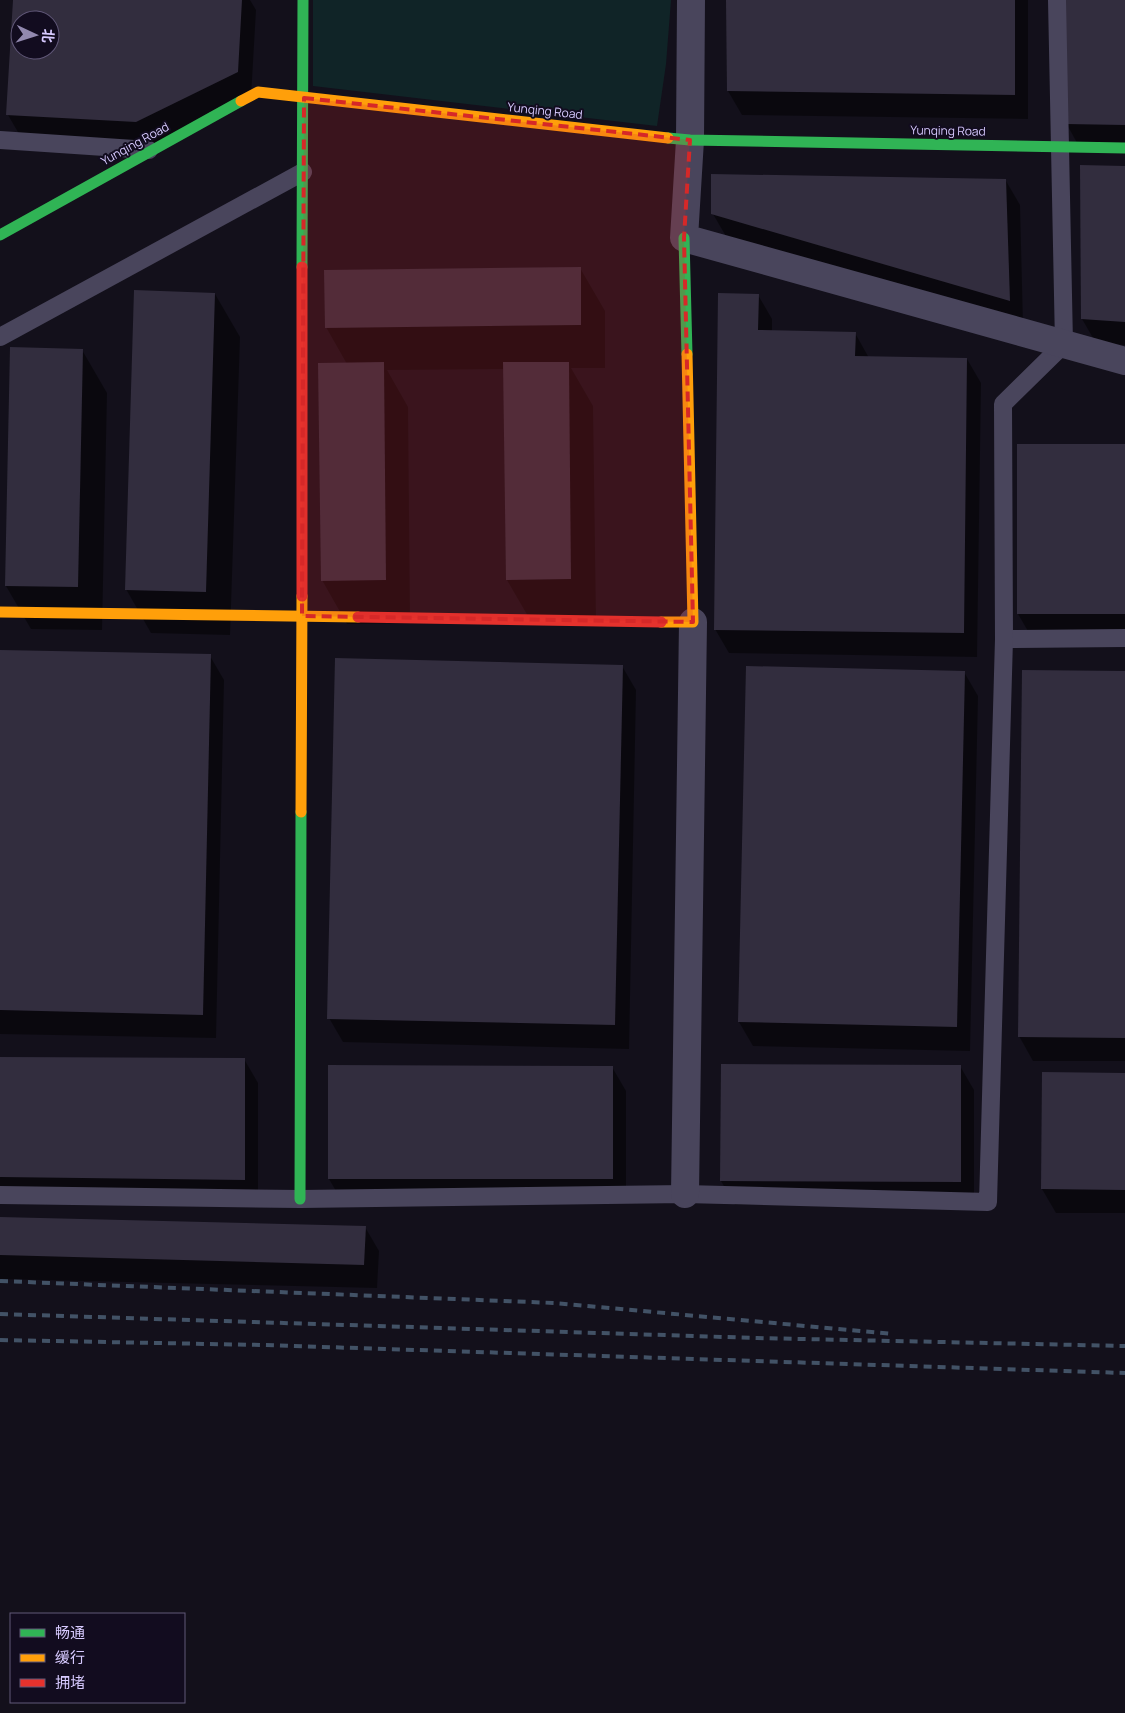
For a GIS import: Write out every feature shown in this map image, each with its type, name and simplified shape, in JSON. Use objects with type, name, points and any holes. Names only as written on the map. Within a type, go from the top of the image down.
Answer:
[{"type":"street","points":[[300,1200],[303,0]]},
{"type":"street","points":[[685,1194],[693,622],[684,238],[690,140],[691,0]]},
{"type":"street","name":"Yunqing Road","points":[[0,235],[258,92],[690,140],[1125,148]]},
{"type":"street","points":[[684,238],[1125,361]]},
{"type":"street","points":[[0,612],[693,622]]},
{"type":"lane","points":[[0,1194],[300,1200],[685,1194],[988,1202],[1004,638],[1002,404],[1064,344],[1057,0]]},
{"type":"lane","points":[[0,140],[152,151]]},
{"type":"lane","points":[[0,337],[303,172]]},
{"type":"lane","points":[[1004,638],[1125,638]]},
{"type":"highlighted area","points":[[304,98],[690,140],[684,238],[693,622],[302,616]]},
{"type":"green space","points":[[313,0],[671,0],[666,64],[657,126],[313,86]]},
{"type":"building","points":[[13,0],[242,0],[238,72],[136,122],[6,115],[10,49],[10,60],[60,60],[60,10],[12,10]]},
{"type":"building","points":[[726,0],[1015,0],[1015,95],[727,91]]},
{"type":"building","points":[[1062,0],[1125,0],[1125,125],[1065,124]]},
{"type":"building","points":[[1080,165],[1125,166],[1125,322],[1081,319]]},
{"type":"building","points":[[711,174],[1006,179],[1010,301],[711,214]]},
{"type":"building","points":[[581,267],[581,325],[325,328],[324,270]]},
{"type":"building","points":[[134,290],[215,293],[206,592],[125,590]]},
{"type":"building","points":[[718,293],[759,294],[758,330],[856,332],[855,356],[967,358],[964,633],[714,630]]},
{"type":"building","points":[[10,347],[83,349],[78,587],[5,586]]},
{"type":"building","points":[[384,362],[386,580],[321,581],[318,363]]},
{"type":"building","points":[[503,362],[569,362],[571,579],[506,580]]},
{"type":"building","points":[[1017,444],[1125,444],[1125,614],[1017,614]]},
{"type":"building","points":[[0,650],[211,654],[203,1015],[0,1010]]},
{"type":"building","points":[[335,658],[623,665],[615,1025],[327,1019]]},
{"type":"building","points":[[746,666],[965,671],[957,1027],[738,1022]]},
{"type":"building","points":[[1022,670],[1125,671],[1125,1038],[1018,1037]]},
{"type":"building","points":[[0,1057],[245,1058],[245,1180],[0,1177]]},
{"type":"building","points":[[721,1064],[961,1065],[961,1182],[720,1181]]},
{"type":"building","points":[[328,1065],[613,1066],[613,1179],[328,1179]]},
{"type":"building","points":[[1042,1072],[1125,1073],[1125,1190],[1041,1189]]},
{"type":"building","points":[[0,1217],[366,1226],[364,1265],[0,1255]]},
{"type":"railway","points":[[0,1281],[555,1303],[893,1334]]},
{"type":"railway","points":[[0,1314],[757,1338],[1125,1346]]},
{"type":"railway","points":[[0,1340],[263,1345],[1125,1373]]},
{"type":"traffic: fast","points":[[302,267],[303,0]]},
{"type":"traffic: fast","points":[[0,235],[241,101]]},
{"type":"traffic: fast","points":[[668,138],[690,140],[1125,148]]},
{"type":"traffic: fast","points":[[684,238],[687,354]]},
{"type":"traffic: fast","points":[[300,1199],[301,812]]},
{"type":"traffic: slow","points":[[241,101],[258,92],[668,138]]},
{"type":"traffic: slow","points":[[661,622],[693,622],[687,354]]},
{"type":"traffic: slow","points":[[301,812],[302,596]]},
{"type":"traffic: slow","points":[[0,612],[358,617]]},
{"type":"traffic: jam","points":[[302,267],[302,596]]},
{"type":"traffic: jam","points":[[358,617],[661,622]]}]
